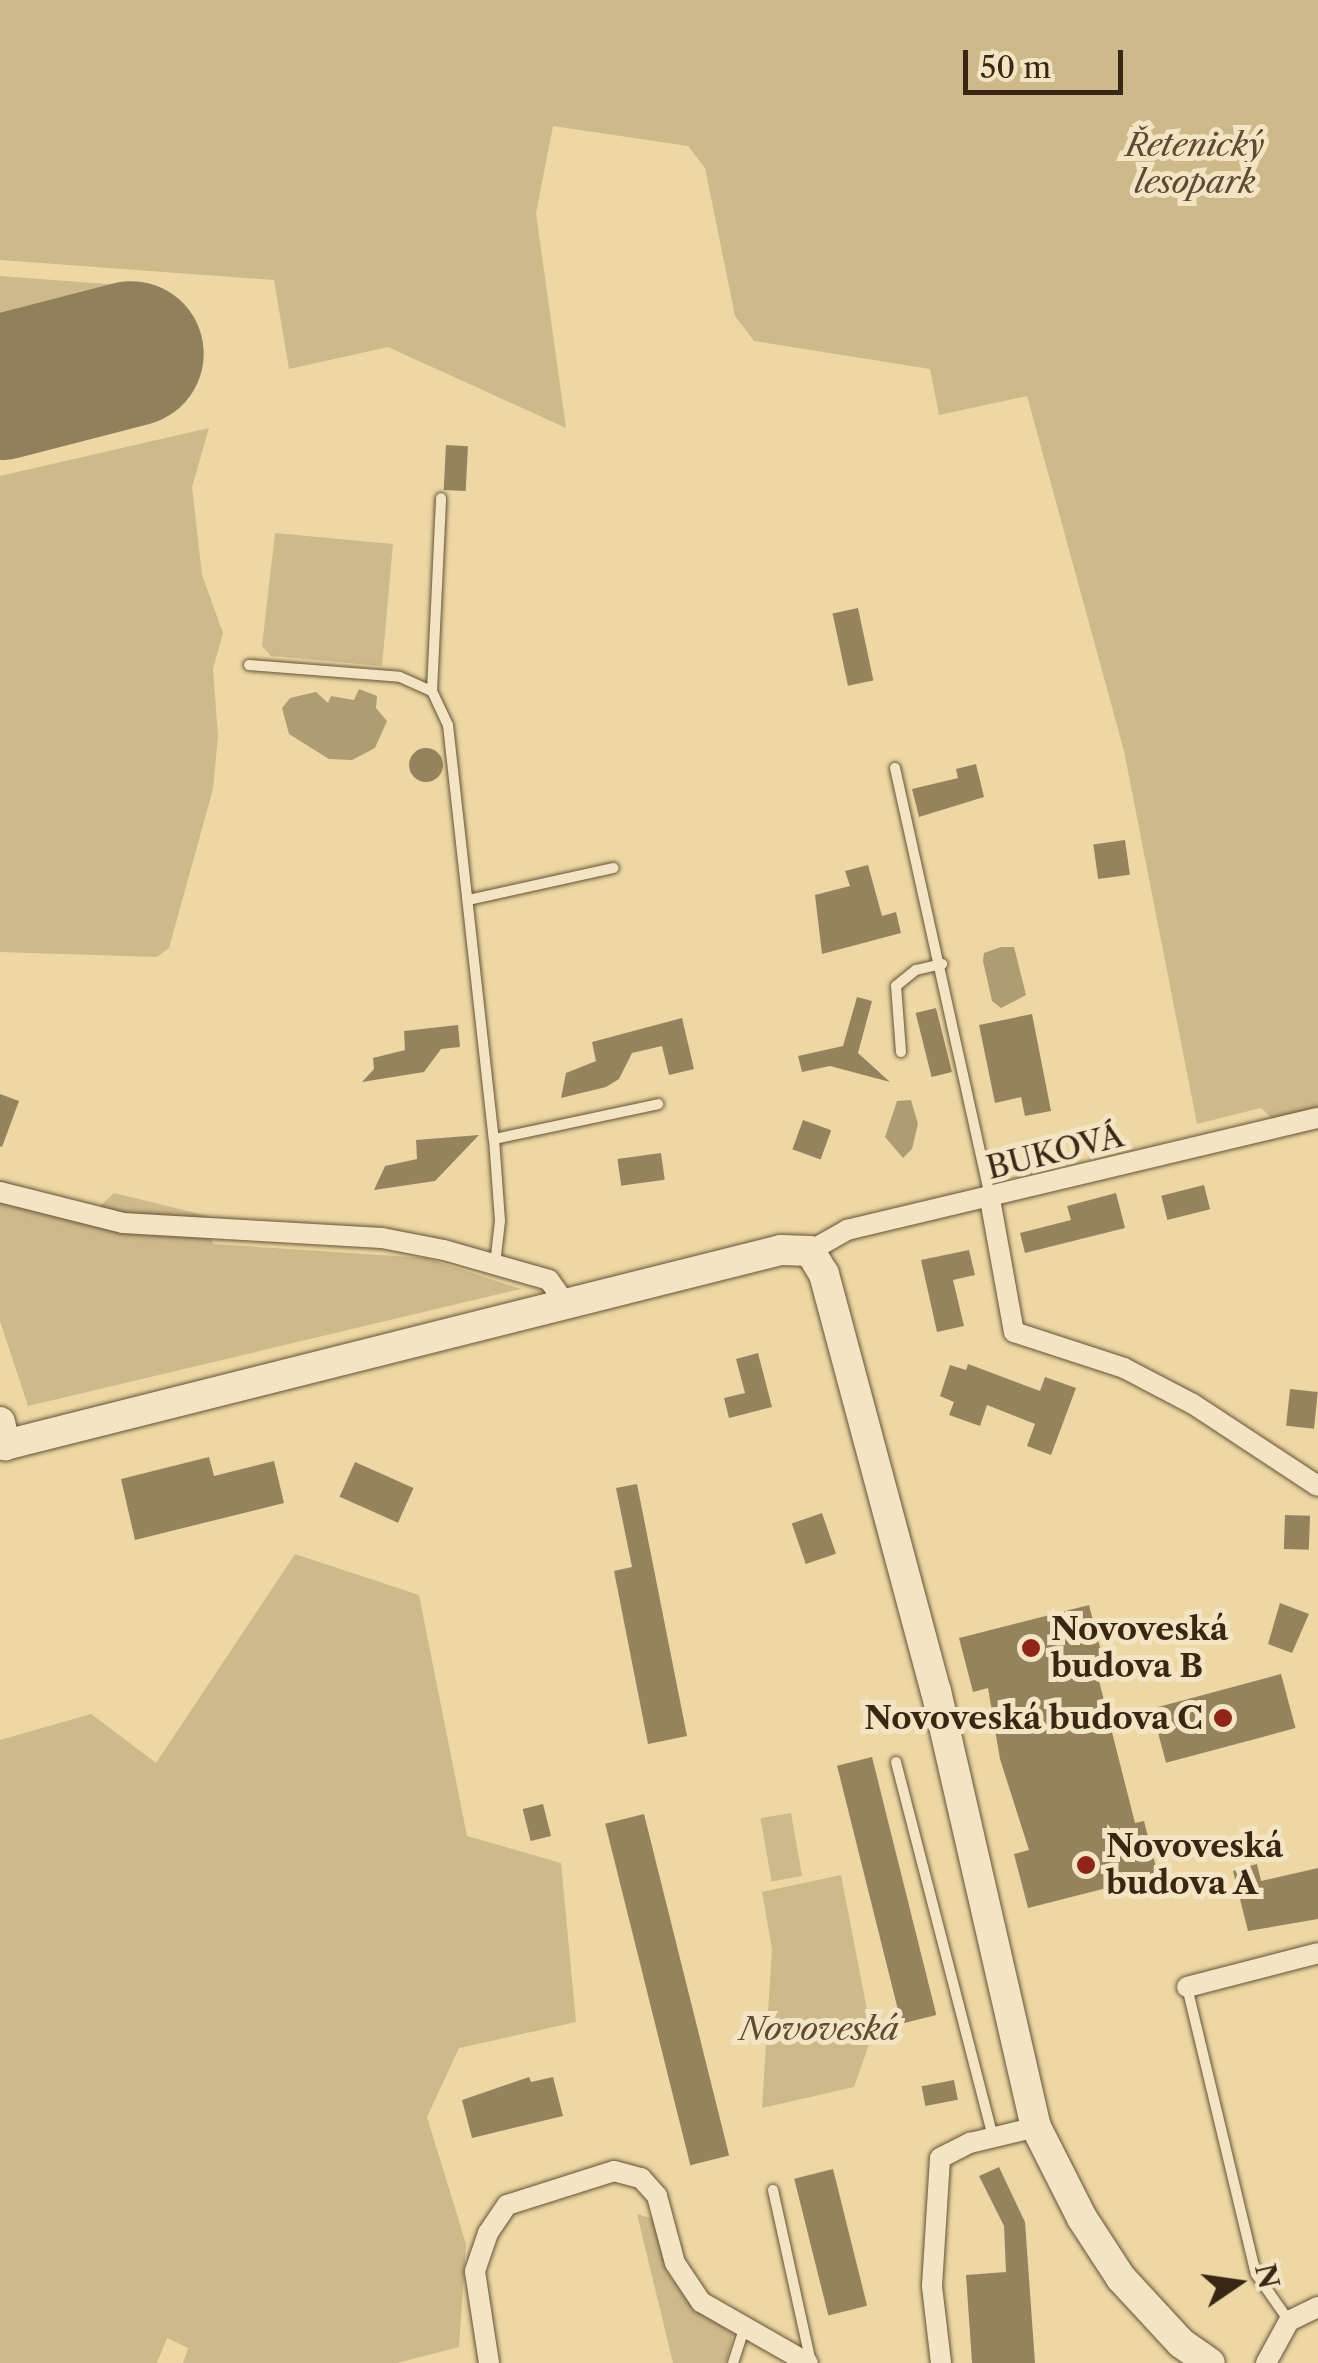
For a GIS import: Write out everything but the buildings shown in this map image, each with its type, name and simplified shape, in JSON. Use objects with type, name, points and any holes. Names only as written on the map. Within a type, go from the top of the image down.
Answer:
[{"type":"street","name":"BUKOVÁ","points":[[810,1251],[839,1232],[1318,1118]]},
{"type":"street","points":[[0,1192],[124,1222],[382,1238],[549,1280],[566,1304]]},
{"type":"street","points":[[990,1198],[1014,1332],[1158,1386],[1318,1486]]},
{"type":"street","points":[[0,1422],[6,1445],[790,1248],[810,1251],[827,1284],[936,1692],[1036,2128],[1120,2278],[1170,2332],[1210,2363]]},
{"type":"street","points":[[1187,1987],[1318,1952]]},
{"type":"street","points":[[941,2363],[932,2286],[940,2158],[994,2137],[1036,2128]]},
{"type":"street","points":[[488,2363],[474,2271],[488,2233],[507,2206],[614,2171],[641,2178],[657,2196],[675,2263],[701,2302],[810,2363]]},
{"type":"street","points":[[1266,2363],[1289,2321],[1318,2307]]},
{"type":"lane","points":[[440,498],[432,691],[448,725],[494,1139],[500,1221],[494,1264]]},
{"type":"lane","points":[[249,665],[400,677],[432,691]]},
{"type":"lane","points":[[896,768],[942,964],[990,1198]]},
{"type":"lane","points":[[468,900],[614,868]]},
{"type":"lane","points":[[901,1052],[896,986],[916,970],[942,964]]},
{"type":"lane","points":[[494,1139],[658,1104]]},
{"type":"lane","points":[[896,1762],[994,2137]]},
{"type":"lane","points":[[1187,1987],[1256,2274],[1289,2321]]},
{"type":"lane","points":[[774,2190],[810,2363]]},
{"type":"lane","points":[[733,2363],[745,2325]]},
{"type":"green space","name":"Řetenický lesopark","points":[[0,0],[1318,0],[1318,1109],[1274,1120],[1261,1108],[1197,1124],[1124,751],[1027,396],[939,415],[930,369],[754,341],[735,316],[705,168],[688,146],[553,126],[536,213],[566,428],[388,347],[289,369],[274,280],[0,260]]},
{"type":"green space","points":[[0,276],[160,288],[0,330]]},
{"type":"green space","points":[[209,428],[192,487],[202,575],[223,633],[213,669],[218,736],[213,789],[169,948],[157,957],[0,952],[0,476]]},
{"type":"green space","points":[[275,533],[393,544],[382,666],[271,656],[262,646]]},
{"type":"green space","points":[[0,1180],[96,1210],[114,1193],[208,1216],[213,1244],[426,1258],[521,1289],[28,1406],[0,1321]]},
{"type":"green space","points":[[295,1554],[419,1595],[467,1836],[561,1863],[576,2022],[459,2048],[427,2117],[466,2244],[459,2347],[397,2363],[183,2363],[188,2348],[167,2338],[157,2363],[0,2363],[0,1740],[91,1714],[156,1763]]},
{"type":"green space","points":[[791,1813],[802,1876],[772,1881],[760,1818]]},
{"type":"green space","name":"Novoveská","points":[[841,1875],[872,2036],[854,2087],[762,2108],[772,1949],[762,1892]]},
{"type":"green space","points":[[637,2214],[653,2219],[667,2272],[688,2302],[733,2334],[726,2363],[673,2363]]},
{"type":"shaded area","points":[[359,689],[377,696],[376,708],[387,721],[375,748],[352,760],[329,759],[289,734],[282,708],[290,698],[316,692],[328,703],[331,696],[354,700]]},
{"type":"shaded area","points":[[1014,947],[1026,995],[1001,1008],[992,1001],[983,961],[984,953]]},
{"type":"shaded area","points":[[911,1100],[918,1124],[912,1149],[903,1158],[885,1137],[897,1101]]},
{"type":"runway","points":[[0,387],[131,353]]},
{"type":"place","name":"Novoveská budova B","points":[[1031,1648]]},
{"type":"place","name":"Novoveská budova C","points":[[1223,1718]]},
{"type":"place","name":"Novoveská budova A","points":[[1086,1865]]}]
